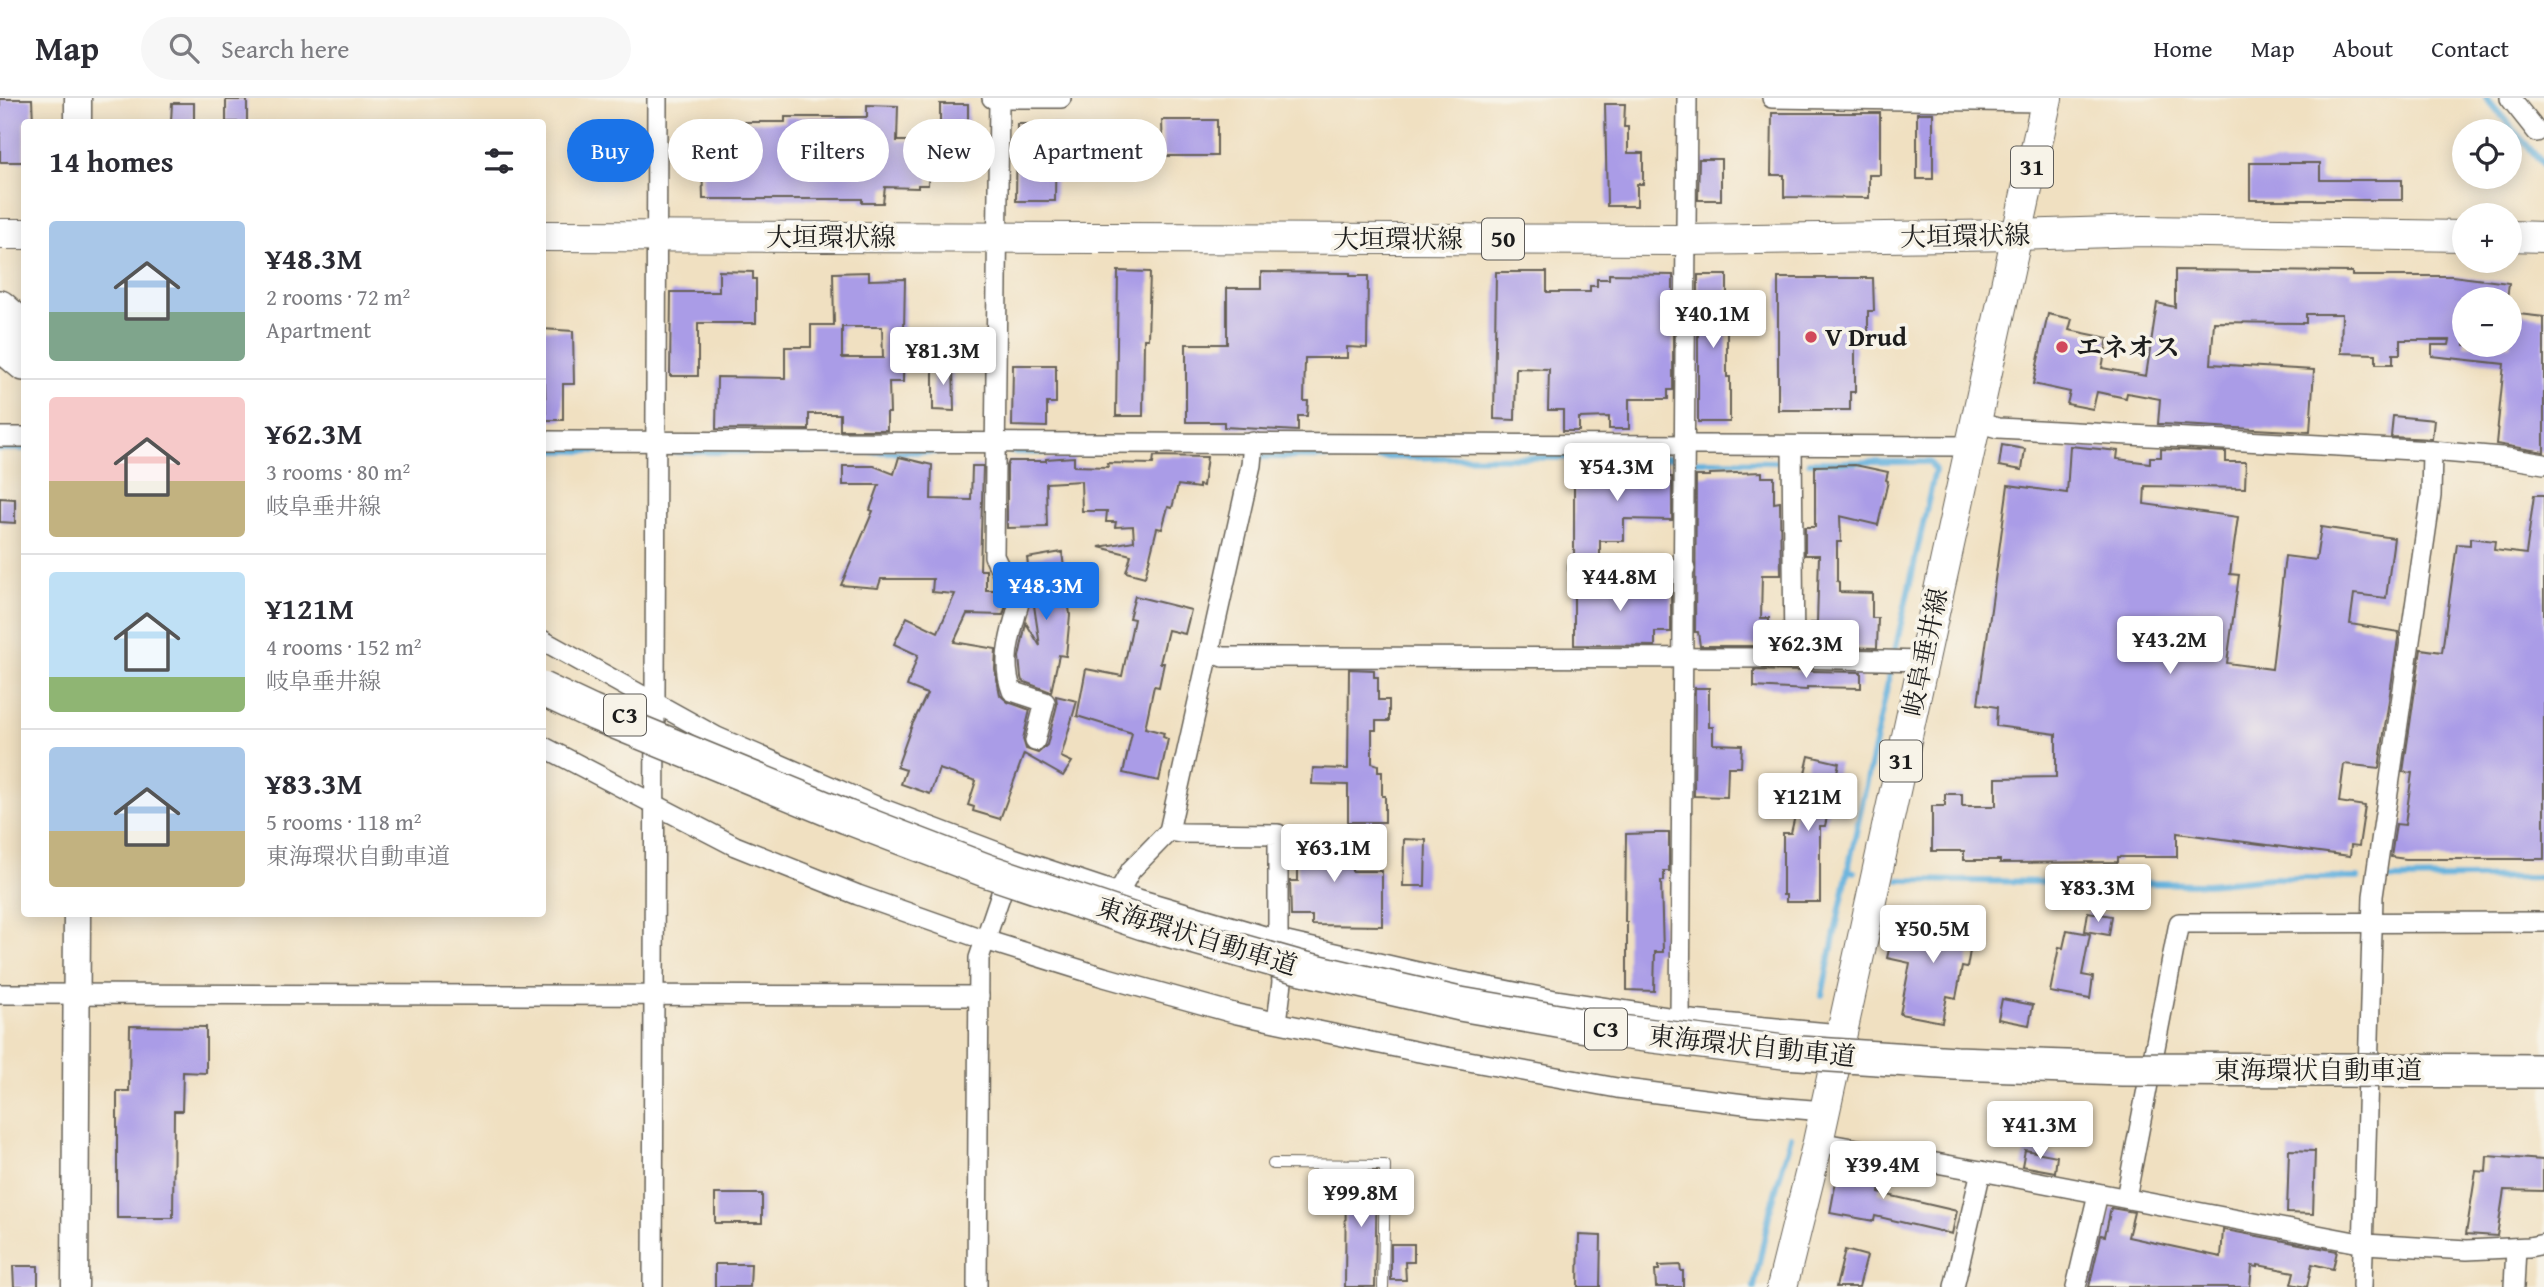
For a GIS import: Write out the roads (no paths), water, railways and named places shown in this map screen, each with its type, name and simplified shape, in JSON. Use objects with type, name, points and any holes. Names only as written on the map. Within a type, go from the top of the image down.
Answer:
[{"type":"highway","points":[[0,307],[21,325]]},
{"type":"highway","points":[[0,344],[21,362]]},
{"type":"highway","name":"東海環状自動車道","points":[[546,674],[708,758]]},
{"type":"highway","name":"東海環状自動車道","points":[[546,691],[847,817],[972,865],[1143,923],[1298,967],[1473,1006],[1621,1031],[1784,1052],[1955,1063],[2122,1069],[2544,1071]]},
{"type":"main road","name":"岐阜垂井線","points":[[1782,1287],[1825,1111],[2046,100]]},
{"type":"main road","name":"大垣環状線","points":[[546,236],[1685,240],[2017,235],[2144,230],[2452,236]]},
{"type":"main road","points":[[0,234],[21,234]]},
{"type":"main road","points":[[2522,236],[2544,237]]},
{"type":"street","points":[[78,98],[78,119]]},
{"type":"street","points":[[653,1287],[657,98]]},
{"type":"street","points":[[992,98],[1061,98]]},
{"type":"street","points":[[999,98],[994,556],[1007,583],[1020,599],[1005,655],[1006,676],[1012,691],[1045,702],[1035,741]]},
{"type":"street","points":[[1680,1019],[1687,98]]},
{"type":"street","points":[[1772,98],[2046,100]]},
{"type":"street","points":[[2510,98],[2537,132]]},
{"type":"street","points":[[546,441],[1792,446],[1973,434],[1998,428],[2432,451],[2544,464]]},
{"type":"street","points":[[0,437],[21,437]]},
{"type":"street","points":[[1118,893],[1131,870],[1169,831],[1251,465],[1253,442]]},
{"type":"street","points":[[1792,446],[1794,658]]},
{"type":"street","points":[[2362,1287],[2372,924],[2377,860],[2431,496],[2432,451]]},
{"type":"street","points":[[1578,568],[1685,569]]},
{"type":"street","points":[[546,642],[717,737],[882,808],[1013,858],[1118,893],[1278,940],[1555,1000],[1680,1019],[1840,1034]]},
{"type":"street","points":[[1209,652],[1223,657],[1684,657],[1924,661]]},
{"type":"street","points":[[546,748],[735,846],[858,895],[985,940],[1104,977],[1237,1014],[1419,1052],[1617,1088],[1825,1111]]},
{"type":"street","points":[[1169,831],[1278,834],[1278,940],[1282,982],[1277,1022]]},
{"type":"street","points":[[977,1287],[979,958],[1013,858]]},
{"type":"street","points":[[75,1287],[77,917]]},
{"type":"street","points":[[2126,1198],[2179,923],[2544,922]]},
{"type":"street","points":[[0,995],[979,996]]},
{"type":"street","points":[[1818,1142],[2365,1244],[2467,1250],[2544,1244]]},
{"type":"street","points":[[1954,1287],[1981,1171]]},
{"type":"street","points":[[2076,1287],[2098,1194]]},
{"type":"street","points":[[2514,1287],[2516,1248]]},
{"type":"lane","points":[[1273,1164],[1385,1165],[1383,1287]]},
{"type":"waterway","points":[[2486,98],[2544,165]]},
{"type":"waterway","points":[[0,449],[21,449]]},
{"type":"waterway","points":[[546,451],[648,451]]},
{"type":"waterway","points":[[664,452],[979,452]]},
{"type":"waterway","points":[[1012,452],[1091,453]]},
{"type":"waterway","points":[[1261,457],[1677,458]]},
{"type":"waterway","points":[[1695,461],[1776,462]]},
{"type":"waterway","points":[[1809,462],[1930,462],[1935,470],[1895,651]]},
{"type":"waterway","points":[[1848,870],[1891,668]]},
{"type":"waterway","points":[[1822,995],[1848,870],[1854,872]]},
{"type":"waterway","points":[[2391,879],[2544,877]]},
{"type":"waterway","points":[[1899,880],[2207,884],[2270,878],[2358,878]]},
{"type":"waterway","points":[[1754,1287],[1770,1211],[1791,1136]]},
{"type":"place","name":"V Drud","points":[[1811,337]]},
{"type":"place","name":"エネオス","points":[[2062,347]]}]
